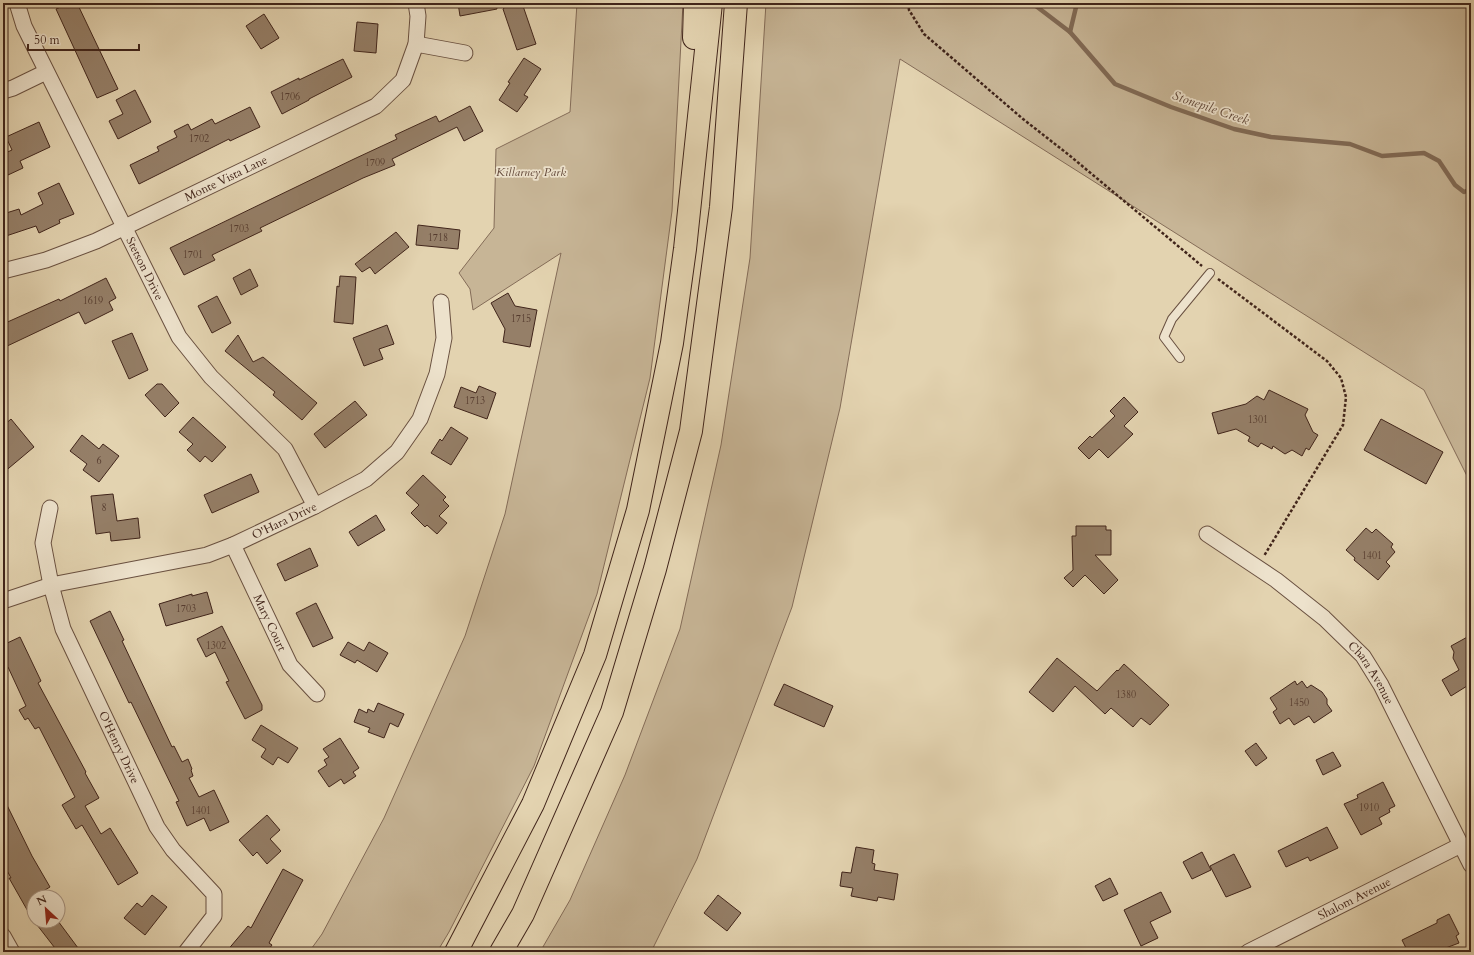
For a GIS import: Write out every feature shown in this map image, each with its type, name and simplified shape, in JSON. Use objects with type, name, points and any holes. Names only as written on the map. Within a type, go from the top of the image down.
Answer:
[{"type":"highway","points":[[685,249],[695,3]]},
{"type":"highway","points":[[456,952],[533,804],[595,655],[638,510],[672,343],[685,249],[711,3]]},
{"type":"highway","points":[[501,952],[524,914],[612,712],[655,569],[691,431],[721,207],[736,3]]},
{"type":"street","name":"Stetson Drive","points":[[17,3],[24,26],[46,72],[179,337],[211,377],[285,449],[315,506]]},
{"type":"street","name":"Monte Vista Lane","points":[[3,271],[46,260],[96,241],[376,106],[403,80],[416,44],[417,10]]},
{"type":"street","points":[[416,44],[465,53]]},
{"type":"street","points":[[3,91],[13,88],[46,72]]},
{"type":"street","name":"O'Hara Drive","points":[[3,601],[51,585],[207,555],[233,545],[315,506],[366,479],[397,452],[420,419],[437,374],[444,338],[441,302]]},
{"type":"street","name":"O'Henry Drive","points":[[50,508],[43,543],[51,585],[63,629],[157,827],[173,850],[214,894],[214,916],[186,952]]},
{"type":"street","name":"Chara Avenue","points":[[1207,534],[1258,567],[1324,618],[1363,656],[1384,692],[1471,865]]},
{"type":"street","name":"Mary Court","points":[[233,545],[290,665],[317,694]]},
{"type":"street","name":"Shalom Avenue","points":[[1248,952],[1461,845]]},
{"type":"street","points":[[3,936],[12,952]]},
{"type":"lane","points":[[1180,358],[1164,337],[1172,319],[1210,273]]},
{"type":"path","points":[[908,3],[909,10],[924,34],[1023,119],[1069,155],[1210,273],[1327,362],[1341,378],[1346,396],[1343,425],[1258,567]]},
{"type":"green space","name":"Killarney Park","points":[[577,3],[683,3],[672,211],[650,378],[597,594],[534,766],[449,932],[437,952],[309,952],[322,934],[384,818],[465,636],[505,514],[561,253],[473,310],[470,289],[459,273],[494,228],[496,149],[570,112]]},
{"type":"green space","points":[[766,3],[1471,3],[1471,484],[1424,390],[900,59],[840,408],[792,607],[697,859],[651,952],[540,952],[570,900],[625,775],[680,629],[721,445],[750,258]]},
{"type":"building","points":[[70,3],[77,3],[118,89],[97,98],[56,9]]},
{"type":"building","points":[[458,3],[496,3],[497,9],[460,16]]},
{"type":"building","points":[[510,3],[522,3],[536,44],[517,50],[503,9]]},
{"type":"building","points":[[264,14],[279,38],[261,49],[246,26]]},
{"type":"building","points":[[357,22],[378,24],[376,53],[354,51]]},
{"type":"building","points":[[524,58],[541,69],[524,95],[528,97],[517,112],[499,100],[510,83],[508,82]]},
{"type":"building","points":[[343,59],[352,77],[282,114],[271,92]]},
{"type":"building","points":[[135,90],[151,122],[118,139],[109,121],[123,114],[116,100]]},
{"type":"building","points":[[470,106],[483,131],[464,141],[457,127],[392,159],[395,165],[363,178],[260,228],[262,231],[212,255],[215,260],[184,275],[170,248],[397,139],[395,135],[436,116],[439,122]]},
{"type":"building","points":[[250,107],[260,127],[230,141],[229,139],[139,184],[130,165],[159,151],[157,147],[177,137],[174,131],[188,124],[191,130],[212,119],[215,124]]},
{"type":"building","points":[[39,122],[50,147],[20,161],[23,168],[8,175],[3,165],[3,154],[12,150],[6,137]]},
{"type":"building","points":[[59,183],[74,214],[59,220],[60,223],[39,233],[36,226],[3,237],[3,214],[19,209],[21,215],[43,204],[38,193]]},
{"type":"building","points":[[418,225],[460,230],[458,249],[416,245]]},
{"type":"building","points":[[396,232],[409,247],[375,274],[370,267],[362,272],[355,264]]},
{"type":"building","points":[[250,269],[258,286],[241,295],[233,278]]},
{"type":"building","points":[[340,276],[356,277],[353,324],[334,322],[337,286],[339,287]]},
{"type":"building","points":[[106,278],[116,298],[109,302],[113,310],[85,324],[79,312],[3,348],[3,324],[59,299],[60,301]]},
{"type":"building","points":[[508,293],[515,306],[537,310],[530,347],[503,342],[505,329],[491,303]]},
{"type":"building","points":[[217,296],[231,323],[212,333],[198,306]]},
{"type":"building","points":[[387,325],[394,344],[379,349],[383,359],[364,366],[353,338]]},
{"type":"building","points":[[132,333],[148,370],[129,379],[112,341]]},
{"type":"building","points":[[238,335],[253,362],[263,357],[317,403],[302,420],[273,395],[275,392],[225,351]]},
{"type":"building","points":[[157,384],[162,384],[179,403],[165,417],[145,395]]},
{"type":"building","points":[[479,386],[496,393],[487,419],[454,407],[461,387],[476,393]]},
{"type":"building","points":[[1269,390],[1308,409],[1305,415],[1313,432],[1318,435],[1309,450],[1306,448],[1302,456],[1292,450],[1285,454],[1273,446],[1272,449],[1261,443],[1258,447],[1248,441],[1250,437],[1236,429],[1218,434],[1212,413],[1246,404],[1257,396],[1264,400]]},
{"type":"building","points":[[1124,397],[1138,412],[1124,426],[1133,434],[1108,458],[1099,449],[1089,459],[1078,448],[1090,436],[1092,438],[1115,416],[1110,411]]},
{"type":"building","points":[[355,401],[367,415],[325,448],[314,434]]},
{"type":"building","points":[[193,417],[226,447],[212,462],[205,456],[200,462],[187,450],[193,444],[179,432]]},
{"type":"building","points":[[11,419],[34,447],[3,473],[3,426]]},
{"type":"building","points":[[1381,419],[1443,452],[1426,484],[1364,450]]},
{"type":"building","points":[[451,427],[468,438],[451,465],[431,453],[440,439],[442,441]]},
{"type":"building","points":[[82,435],[99,449],[103,444],[119,456],[99,482],[83,470],[87,464],[70,451]]},
{"type":"building","points":[[251,474],[259,492],[212,513],[204,495]]},
{"type":"building","points":[[423,475],[446,497],[443,500],[449,506],[439,516],[447,523],[437,534],[427,525],[425,527],[411,513],[419,505],[406,493]]},
{"type":"building","points":[[113,494],[117,521],[138,518],[140,538],[111,541],[110,532],[96,534],[91,496]]},
{"type":"building","points":[[376,515],[385,530],[358,546],[349,532]]},
{"type":"building","points":[[1076,526],[1106,526],[1106,530],[1111,530],[1111,555],[1095,555],[1118,580],[1104,594],[1085,575],[1073,587],[1064,578],[1073,570],[1072,536],[1076,536]]},
{"type":"building","points":[[1366,528],[1372,533],[1376,529],[1393,544],[1391,547],[1395,552],[1386,562],[1390,566],[1378,580],[1354,560],[1355,558],[1346,550]]},
{"type":"building","points":[[310,548],[318,566],[285,581],[277,564]]},
{"type":"building","points":[[207,592],[213,613],[166,626],[159,604],[192,594],[192,596]]},
{"type":"building","points":[[316,603],[333,638],[313,647],[296,613]]},
{"type":"building","points":[[110,611],[124,640],[122,641],[172,747],[174,746],[182,762],[188,759],[193,776],[189,778],[199,797],[214,790],[229,822],[210,831],[204,818],[187,826],[176,802],[179,801],[131,702],[129,703],[90,621]]},
{"type":"building","points":[[222,626],[262,705],[262,710],[245,719],[226,682],[229,681],[215,652],[206,657],[197,639]]},
{"type":"building","points":[[1471,635],[1471,693],[1467,686],[1451,696],[1442,680],[1459,670],[1453,658],[1454,652],[1451,646]]},
{"type":"building","points":[[20,637],[41,681],[38,683],[99,798],[85,806],[101,834],[110,828],[138,873],[118,885],[82,825],[76,829],[62,805],[75,797],[39,727],[35,729],[28,718],[25,720],[19,710],[26,706],[8,667],[3,669],[3,645]]},
{"type":"building","points":[[348,642],[364,651],[369,642],[388,653],[377,672],[357,660],[355,663],[340,655]]},
{"type":"building","points":[[1057,658],[1097,691],[1124,664],[1169,705],[1150,725],[1141,718],[1133,727],[1111,708],[1105,714],[1075,686],[1053,712],[1029,692]]},
{"type":"building","points":[[1295,681],[1297,685],[1302,681],[1307,688],[1311,685],[1322,692],[1332,711],[1314,723],[1309,716],[1294,725],[1289,718],[1280,724],[1273,712],[1277,709],[1270,698]]},
{"type":"building","points":[[784,684],[833,706],[824,727],[774,705]]},
{"type":"building","points":[[378,703],[404,714],[398,727],[390,723],[384,738],[368,732],[370,728],[354,722],[359,709],[367,713],[368,709],[374,712]]},
{"type":"building","points":[[261,725],[298,748],[288,763],[278,757],[273,765],[261,757],[266,749],[252,740]]},
{"type":"building","points":[[340,738],[359,768],[353,772],[356,776],[344,784],[341,779],[329,787],[318,771],[327,765],[324,760],[329,757],[323,749]]},
{"type":"building","points":[[1256,743],[1267,758],[1256,766],[1245,751]]},
{"type":"building","points":[[1333,752],[1341,766],[1323,775],[1316,760]]},
{"type":"building","points":[[1383,782],[1395,806],[1389,809],[1390,812],[1379,818],[1382,824],[1361,835],[1344,804],[1358,798],[1357,795]]},
{"type":"building","points":[[3,797],[32,856],[50,887],[47,889],[26,889],[26,908],[9,878],[11,878],[3,863]]},
{"type":"building","points":[[267,815],[280,830],[270,839],[281,851],[267,864],[257,852],[253,856],[239,840]]},
{"type":"building","points":[[1327,827],[1338,848],[1310,861],[1308,857],[1286,867],[1278,851]]},
{"type":"building","points":[[856,847],[874,850],[872,863],[875,864],[874,870],[898,874],[894,900],[878,897],[877,901],[851,896],[853,888],[840,886],[842,872],[851,873]]},
{"type":"building","points":[[1202,852],[1211,870],[1192,879],[1183,862]]},
{"type":"building","points":[[1234,854],[1251,887],[1226,897],[1210,866]]},
{"type":"building","points":[[283,869],[303,880],[269,943],[272,945],[267,952],[226,952],[248,926],[251,928]]},
{"type":"building","points":[[1110,878],[1118,894],[1103,901],[1095,886]]},
{"type":"building","points":[[1161,892],[1171,912],[1150,922],[1158,938],[1141,946],[1124,910]]},
{"type":"building","points":[[152,895],[167,907],[145,935],[124,918],[137,903],[142,907]]},
{"type":"building","points":[[718,895],[741,913],[727,931],[704,913]]},
{"type":"building","points":[[1449,914],[1459,934],[1456,936],[1459,943],[1435,952],[1408,952],[1402,940],[1437,923],[1437,920]]},
{"type":"building","points":[[40,929],[64,929],[81,952],[58,952]]},
{"type":"waterway","name":"Stonepile Creek","points":[[1032,3],[1070,32],[1115,84],[1171,107],[1234,129],[1271,137],[1350,144],[1382,156],[1424,153],[1439,161],[1455,185],[1464,192],[1471,189]]},
{"type":"waterway","points":[[1070,32],[1077,3]]}]
